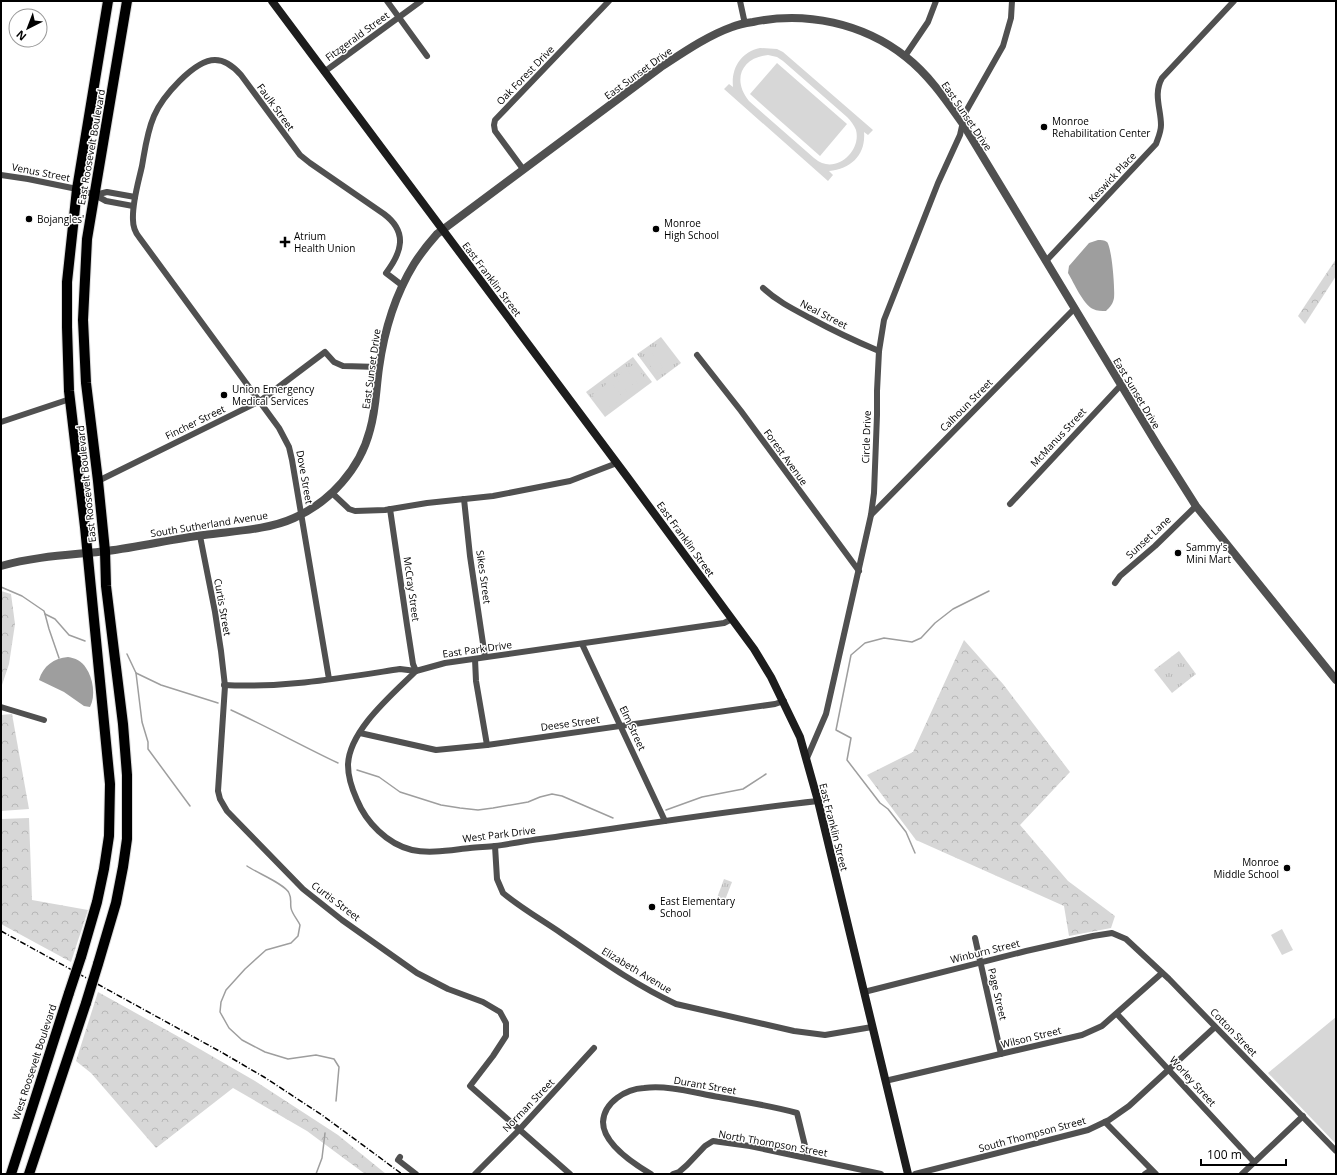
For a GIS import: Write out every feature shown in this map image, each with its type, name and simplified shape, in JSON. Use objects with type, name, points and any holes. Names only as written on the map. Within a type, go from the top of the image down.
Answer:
[{"type":"highway","name":"East Roosevelt Boulevard","points":[[81,957],[103,876],[109,836],[110,784],[106,731],[70,399],[67,282],[77,189],[108,1]]},
{"type":"highway","name":"East Roosevelt Boulevard","points":[[29,1174],[98,964],[116,902],[127,839],[127,775],[106,586],[105,551],[98,481],[86,383],[83,320],[87,239],[127,1]]},
{"type":"highway","name":"West Roosevelt Boulevard","points":[[11,1174],[81,957]]},
{"type":"main road","name":"East Franklin Street","points":[[272,1],[617,463],[754,649],[771,677],[784,701],[800,737],[807,758],[908,1174]]},
{"type":"street","points":[[387,1],[427,56]]},
{"type":"street","name":"Fitzgerald Street","points":[[324,72],[421,1]]},
{"type":"street","name":"Oak Forest Drive","points":[[523,169],[495,131],[495,120],[610,1]]},
{"type":"street","points":[[740,1],[745,24]]},
{"type":"street","points":[[905,56],[928,22],[936,1]]},
{"type":"street","name":"Circle Drive","points":[[807,758],[826,714],[871,515],[874,486],[879,351],[884,320],[938,182],[960,135],[966,113],[1004,46],[1011,18],[1012,1]]},
{"type":"street","name":"Keswick Place","points":[[1046,261],[1156,144],[1161,125],[1158,106],[1158,86],[1162,78],[1234,1]]},
{"type":"street","name":"East Sunset Drive","points":[[332,493],[350,471],[365,445],[374,418],[379,368],[384,337],[390,317],[414,264],[430,242],[442,230],[661,67],[701,42],[733,26],[772,18],[808,18],[833,23],[869,34],[905,56],[931,81],[963,124],[1196,506],[1336,680]]},
{"type":"street","name":"Faulk Street","points":[[135,197],[149,130],[162,101],[178,82],[201,65],[210,61],[225,62],[241,75],[300,155],[384,214],[394,224],[400,238],[400,252],[386,273],[403,286]]},
{"type":"street","name":"Venus Street","points":[[1,175],[77,189]]},
{"type":"street","points":[[77,189],[95,195],[106,201],[133,206]]},
{"type":"street","points":[[95,195],[107,192],[135,197]]},
{"type":"street","name":"Dove Street","points":[[135,197],[133,206],[133,220],[137,235],[260,400],[279,428],[289,447],[329,679]]},
{"type":"street","name":"Neal Street","points":[[763,288],[773,298],[788,307],[836,332],[879,351]]},
{"type":"street","name":"Calhoun Street","points":[[871,515],[1075,308]]},
{"type":"street","name":"Fincher Street","points":[[98,481],[260,400],[325,352],[334,362],[343,366],[379,368]]},
{"type":"street","name":"Forest Avenue","points":[[697,355],[741,411],[859,571]]},
{"type":"street","name":"McManus Street","points":[[1010,504],[1121,385]]},
{"type":"street","points":[[1,422],[70,399]]},
{"type":"street","points":[[332,493],[349,508],[355,511],[390,509],[427,503],[493,496],[570,481],[617,463]]},
{"type":"street","name":"South Sutherland Avenue","points":[[1,566],[30,559],[105,551],[268,526],[301,514],[323,502],[332,493]]},
{"type":"street","name":"Sikes Street","points":[[464,499],[470,556],[485,658]]},
{"type":"street","name":"Sunset Lane","points":[[1115,583],[1120,576],[1155,546],[1196,506]]},
{"type":"street","name":"McCray Street","points":[[390,509],[413,664],[416,671]]},
{"type":"street","name":"Curtis Street","points":[[200,536],[215,612],[224,684],[218,791],[220,799],[227,811],[303,889],[342,920],[417,973],[448,989],[483,1002],[500,1012],[506,1023],[506,1036],[502,1045],[470,1086],[570,1174]]},
{"type":"street","name":"East Park Drive","points":[[224,684],[255,686],[295,684],[400,669],[416,671],[445,663],[724,623],[732,619]]},
{"type":"street","name":"Elm Street","points":[[582,644],[622,726],[665,821]]},
{"type":"street","points":[[475,659],[476,681],[487,745]]},
{"type":"street","name":"West Park Drive","points":[[416,671],[366,722],[351,749],[348,764],[348,774],[351,787],[360,807],[374,826],[398,845],[414,851],[446,851],[495,846],[769,806],[818,801]]},
{"type":"street","name":"Deese Street","points":[[360,733],[436,750],[487,745],[622,726],[696,714],[775,704],[784,701]]},
{"type":"street","points":[[1,707],[44,720]]},
{"type":"street","name":"Elizabeth Avenue","points":[[495,846],[497,879],[503,893],[628,978],[676,1004],[794,1031],[825,1035],[872,1027]]},
{"type":"street","name":"Winburn Street","points":[[864,992],[1026,951],[1112,933]]},
{"type":"street","name":"Cotton Street","points":[[1112,933],[1126,939],[1162,973],[1336,1151]]},
{"type":"street","name":"Page Street","points":[[975,938],[1001,1054]]},
{"type":"street","name":"Wilson Street","points":[[885,1081],[1082,1035],[1102,1026],[1162,973]]},
{"type":"street","name":"Worley Street","points":[[1117,1014],[1254,1162]]},
{"type":"street","name":"South Thompson Street","points":[[915,1174],[1088,1130],[1105,1122],[1129,1106],[1215,1027]]},
{"type":"street","name":"Norman Street","points":[[475,1174],[519,1130],[594,1048]]},
{"type":"street","name":"Durant Street","points":[[651,1174],[620,1152],[605,1132],[603,1124],[605,1110],[622,1094],[632,1090],[644,1088],[688,1091],[797,1113],[805,1139],[808,1158]]},
{"type":"street","points":[[1242,1174],[1303,1116]]},
{"type":"street","points":[[1105,1122],[1154,1172]]},
{"type":"street","name":"North Thompson Street","points":[[673,1174],[679,1172],[705,1146],[714,1142],[750,1146],[881,1174]]},
{"type":"street","points":[[399,1159],[416,1174]]},
{"type":"street","points":[[1145,1174],[1154,1172]]},
{"type":"green space","points":[[760,48],[777,49],[783,52],[873,130],[868,135],[864,132],[863,147],[856,159],[851,164],[837,170],[829,171],[833,175],[828,181],[724,89],[729,84],[733,87],[736,67],[747,53]],"holes":[[[768,55],[777,57],[847,117],[853,125],[856,130],[857,137],[855,144],[852,151],[842,161],[829,164],[818,161],[749,101],[741,85],[740,78],[742,71],[751,60]]]},
{"type":"green space","points":[[777,63],[847,124],[820,156],[750,94]]},
{"type":"green space","points":[[1336,259],[1336,276],[1305,324],[1298,316]]},
{"type":"green space","points":[[661,337],[681,363],[657,381],[637,354]]},
{"type":"green space","points":[[662,343],[674,359],[667,365],[655,349]]},
{"type":"green space","points":[[651,351],[663,368],[656,373],[643,357]]},
{"type":"green space","points":[[633,357],[652,382],[605,417],[586,392]]},
{"type":"green space","points":[[634,364],[646,380],[639,386],[627,369]]},
{"type":"green space","points":[[623,372],[635,388],[628,394],[616,377]]},
{"type":"green space","points":[[610,381],[623,398],[615,403],[603,387]]},
{"type":"green space","points":[[599,390],[611,406],[604,411],[592,395]]},
{"type":"green space","points":[[1,591],[11,594],[15,624],[9,664],[1,688]]},
{"type":"green space","points":[[964,640],[1003,684],[1070,772],[1020,825],[1068,881],[1115,916],[1111,928],[1069,936],[1064,906],[916,840],[867,775],[913,752]]},
{"type":"green space","points":[[1179,651],[1196,674],[1172,693],[1154,670]]},
{"type":"green space","points":[[12,714],[29,809],[1,811],[1,715]]},
{"type":"green space","points":[[29,818],[32,900],[88,910],[71,962],[1,924],[1,819]]},
{"type":"green space","points":[[724,879],[732,882],[725,900],[717,898]]},
{"type":"green space","points":[[1282,929],[1293,950],[1282,955],[1271,935]]},
{"type":"green space","points":[[98,992],[255,1081],[338,1135],[386,1174],[365,1174],[307,1131],[233,1088],[156,1148],[91,1073],[76,1061]]},
{"type":"green space","points":[[1336,1017],[1336,1144],[1268,1073]]},
{"type":"shaded area","points":[[1104,240],[1107,242],[1113,269],[1114,298],[1112,304],[1106,311],[1093,309],[1086,303],[1068,273],[1069,266],[1089,243]]},
{"type":"shaded area","points":[[68,657],[76,659],[80,662],[88,672],[93,687],[93,698],[90,707],[84,706],[64,692],[39,680],[46,667],[58,659]]},
{"type":"waterway","points":[[1,587],[22,596],[44,611],[45,614],[55,619],[69,635],[85,641]]},
{"type":"waterway","points":[[915,853],[906,832],[888,809],[880,803],[847,760],[851,738],[836,730],[851,655],[865,643],[884,638],[912,642],[921,638],[935,623],[953,609],[989,591]]},
{"type":"waterway","points":[[45,614],[59,658]]},
{"type":"waterway","points":[[127,654],[136,673],[142,722],[148,742],[148,749],[190,806]]},
{"type":"waterway","points":[[136,673],[161,685],[218,703]]},
{"type":"waterway","points":[[231,710],[338,763]]},
{"type":"waterway","points":[[357,770],[379,777],[400,792],[441,805],[478,810],[528,802],[552,794],[562,796],[613,818]]},
{"type":"waterway","points":[[666,810],[702,797],[743,789],[766,774]]},
{"type":"waterway","points":[[247,866],[277,882],[289,893],[292,910],[300,925],[298,936],[291,943],[266,950],[245,969],[226,990],[221,1002],[220,1012],[229,1028],[242,1040],[265,1052],[288,1059],[316,1055],[334,1059],[339,1067],[336,1101]]},
{"type":"waterway","points":[[316,1174],[322,1158],[325,1133]]},
{"type":"railway","points":[[1,931],[264,1077],[322,1115],[402,1174]]},
{"type":"place","name":"Monroe Rehabilitation Center","points":[[1044,127]]},
{"type":"place","name":"Bojangles'","points":[[29,219]]},
{"type":"place","name":"Monroe High School","points":[[656,229]]},
{"type":"place","name":"Atrium Health Union","points":[[285,242]]},
{"type":"place","name":"Union Emergency Medical Services","points":[[224,395]]},
{"type":"place","name":"Sammy's Mini Mart","points":[[1178,553]]},
{"type":"place","name":"Monroe Middle School","points":[[1287,868]]},
{"type":"place","name":"East Elementary School","points":[[652,907]]}]
